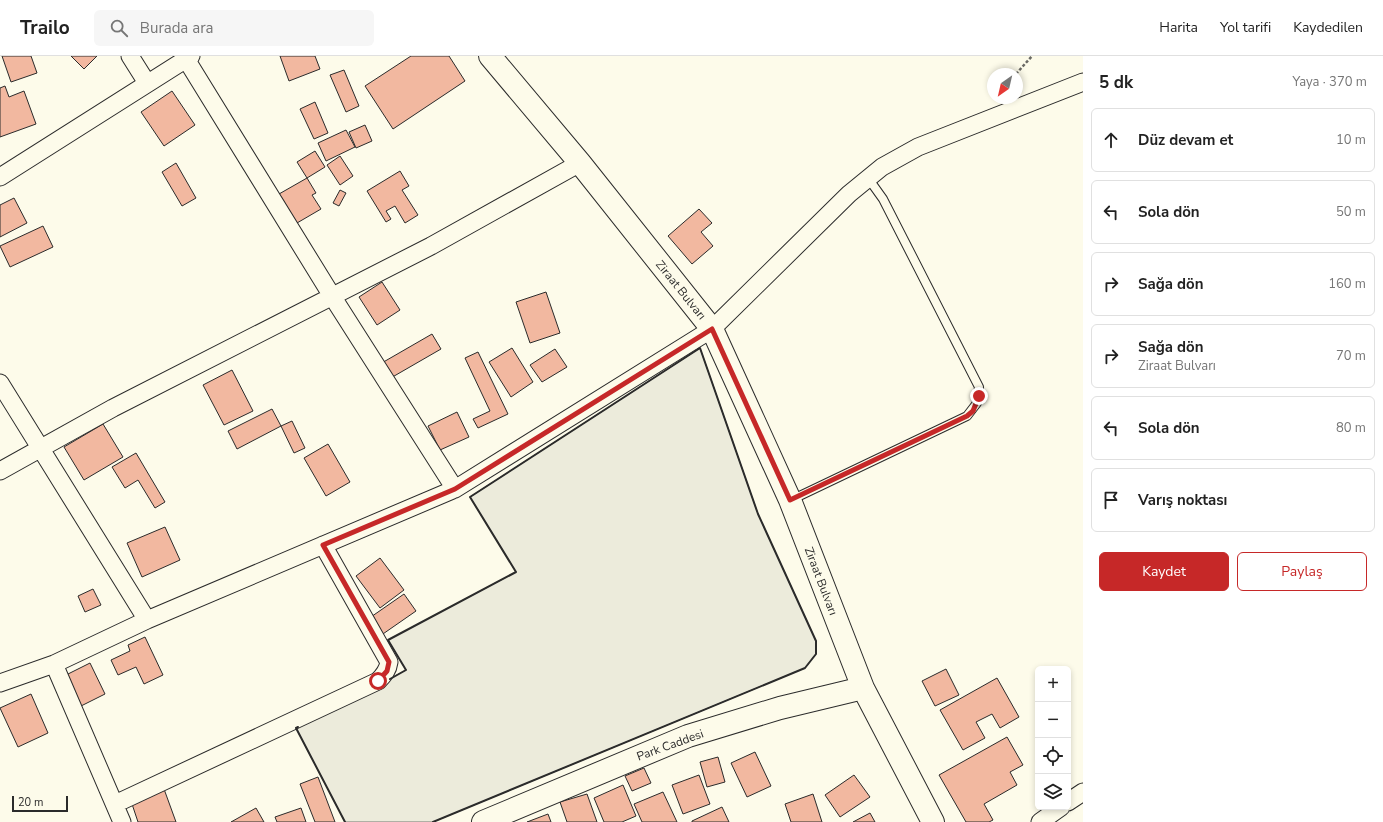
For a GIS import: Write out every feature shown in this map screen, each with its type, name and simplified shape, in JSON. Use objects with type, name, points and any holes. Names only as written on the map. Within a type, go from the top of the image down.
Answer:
[{"type":"street","points":[[130,56],[147,83]]},
{"type":"street","name":"Ziraat Bulvarı","points":[[490,56],[580,163],[712,329],[790,500],[863,688],[933,822]]},
{"type":"street","points":[[0,177],[147,83],[189,58],[332,296],[455,489]]},
{"type":"street","points":[[0,683],[54,664],[147,620],[455,489],[712,329],[849,194],[868,178],[918,147],[1083,82]]},
{"type":"street","points":[[0,471],[113,408],[431,246],[580,163]]},
{"type":"street","points":[[0,383],[147,620]]},
{"type":"street","points":[[115,804],[383,677],[387,671],[389,662],[323,545]]},
{"type":"street","points":[[54,664],[122,822]]},
{"type":"street","name":"Park Caddesi","points":[[483,822],[688,736],[780,708],[863,688]]},
{"type":"street","points":[[1071,800],[1083,792]]},
{"type":"street","points":[[1040,822],[1057,810]]},
{"type":"lane","points":[[790,500],[967,416],[977,404],[978,387],[883,199],[868,178]]},
{"type":"path","points":[[1021,68],[1032,56]]},
{"type":"shaded area","points":[[700,348],[758,514],[816,641],[816,654],[805,668],[433,822],[345,822],[296,728],[406,670],[388,640],[516,572],[470,497]]},
{"type":"building","points":[[2,56],[31,56],[37,73],[11,82]]},
{"type":"building","points":[[71,56],[97,56],[84,69]]},
{"type":"building","points":[[280,56],[315,56],[320,69],[289,81]]},
{"type":"building","points":[[411,56],[449,56],[465,81],[393,129],[365,86]]},
{"type":"building","points":[[344,70],[359,106],[346,112],[330,75]]},
{"type":"building","points":[[5,86],[9,97],[24,91],[36,124],[0,137],[0,88]]},
{"type":"building","points":[[172,91],[195,125],[164,146],[141,112]]},
{"type":"building","points":[[315,102],[328,133],[314,139],[300,109]]},
{"type":"building","points":[[365,125],[372,141],[356,148],[349,132]]},
{"type":"building","points":[[346,130],[355,147],[326,161],[318,143]]},
{"type":"building","points":[[315,151],[325,167],[307,178],[297,162]]},
{"type":"building","points":[[340,156],[353,176],[340,185],[327,165]]},
{"type":"building","points":[[176,163],[196,198],[182,206],[162,172]]},
{"type":"building","points":[[400,171],[409,186],[402,190],[418,215],[405,223],[395,206],[386,211],[391,219],[386,222],[367,191]]},
{"type":"building","points":[[307,178],[316,193],[312,195],[321,209],[297,223],[279,194]]},
{"type":"building","points":[[340,190],[346,193],[339,206],[333,203]]},
{"type":"building","points":[[14,198],[27,223],[0,237],[0,205]]},
{"type":"building","points":[[699,209],[712,223],[701,232],[713,246],[692,264],[668,236]]},
{"type":"building","points":[[43,226],[53,247],[10,267],[0,246]]},
{"type":"building","points":[[382,282],[400,310],[377,325],[359,297]]},
{"type":"building","points":[[546,292],[560,333],[530,343],[516,302]]},
{"type":"building","points":[[432,334],[441,349],[389,379],[380,364]]},
{"type":"building","points":[[512,348],[533,382],[511,397],[489,362]]},
{"type":"building","points":[[555,349],[567,367],[542,382],[530,365]]},
{"type":"building","points":[[478,352],[508,414],[478,428],[473,419],[490,411],[465,358]]},
{"type":"building","points":[[232,370],[253,411],[224,425],[203,385]]},
{"type":"building","points":[[272,409],[281,426],[237,449],[228,431]]},
{"type":"building","points":[[457,412],[469,437],[440,450],[428,426]]},
{"type":"building","points":[[292,421],[305,448],[294,453],[281,426]]},
{"type":"building","points":[[103,424],[123,457],[84,480],[64,447]]},
{"type":"building","points":[[328,444],[350,482],[326,496],[304,458]]},
{"type":"building","points":[[136,453],[165,502],[155,508],[138,480],[125,488],[112,467]]},
{"type":"building","points":[[165,527],[180,560],[142,577],[127,543]]},
{"type":"building","points":[[380,558],[404,590],[380,608],[356,576]]},
{"type":"building","points":[[93,589],[101,605],[85,612],[78,596]]},
{"type":"building","points":[[404,594],[416,611],[380,636],[368,619]]},
{"type":"building","points":[[145,637],[163,675],[144,684],[136,667],[118,675],[111,660],[130,651],[128,645]]},
{"type":"building","points":[[90,663],[105,694],[79,707],[64,676]]},
{"type":"building","points":[[946,669],[959,695],[935,706],[922,681]]},
{"type":"building","points":[[997,678],[1019,717],[1000,728],[992,714],[976,722],[985,738],[963,750],[940,710]]},
{"type":"building","points":[[31,694],[48,733],[18,747],[0,708]]},
{"type":"building","points":[[1007,737],[1023,765],[1010,772],[1017,785],[984,804],[993,820],[989,822],[966,822],[939,775]]},
{"type":"building","points":[[755,752],[771,786],[747,797],[731,763]]},
{"type":"building","points":[[718,757],[725,782],[707,787],[700,762]]},
{"type":"building","points":[[644,768],[651,783],[632,791],[625,776]]},
{"type":"building","points":[[699,775],[710,804],[683,814],[672,785]]},
{"type":"building","points":[[854,775],[870,797],[840,817],[825,795]]},
{"type":"building","points":[[318,777],[335,822],[315,822],[300,784]]},
{"type":"building","points":[[623,785],[636,816],[622,822],[604,822],[594,798]]},
{"type":"building","points":[[164,789],[176,822],[138,822],[131,801]]},
{"type":"building","points":[[663,792],[677,822],[642,822],[634,804]]},
{"type":"building","points":[[587,794],[597,822],[567,822],[560,802]]},
{"type":"building","points":[[813,794],[822,822],[791,822],[785,804]]},
{"type":"building","points":[[722,807],[729,822],[692,822],[692,821]]},
{"type":"building","points":[[256,808],[264,822],[231,822]]},
{"type":"building","points":[[301,808],[306,822],[277,822],[275,817]]},
{"type":"building","points":[[870,813],[875,822],[853,822]]},
{"type":"building","points":[[548,814],[551,822],[527,822]]},
{"type":"wall","points":[[390,679],[406,670],[388,640],[516,572],[470,497],[700,348],[758,514],[816,641],[816,654],[805,668],[433,822]]},
{"type":"wall","points":[[298,727],[296,728],[345,822]]},
{"type":"route","points":[[378,681],[387,671],[389,662],[323,545],[455,489],[712,329],[790,500],[967,416],[973,411],[979,396]]}]
